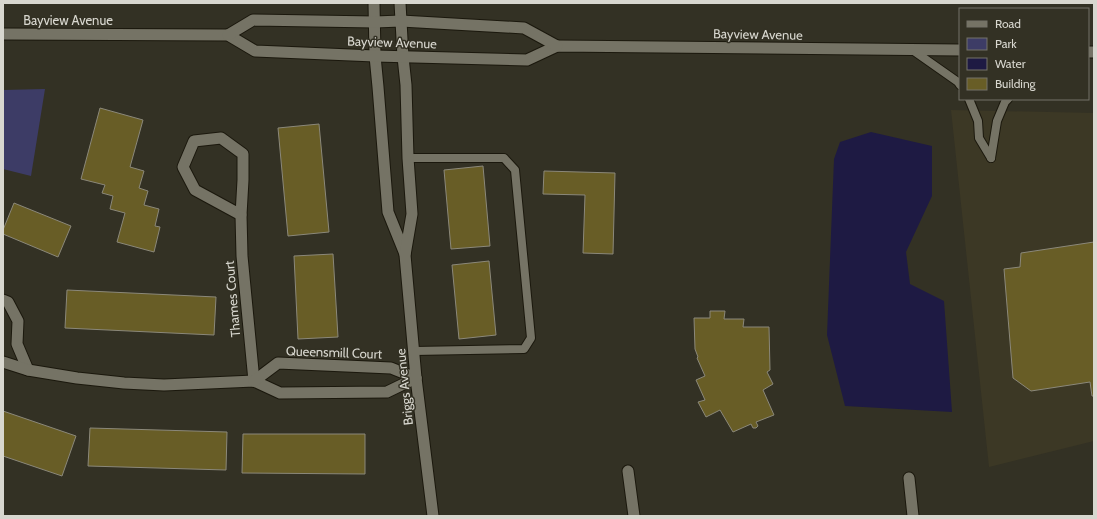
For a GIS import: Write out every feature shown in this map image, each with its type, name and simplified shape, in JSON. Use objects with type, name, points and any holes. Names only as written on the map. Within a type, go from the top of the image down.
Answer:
[{"type":"street","name":"Briggs Avenue","points":[[374,3],[375,56],[388,212],[405,255]]},
{"type":"street","name":"Briggs Avenue","points":[[400,3],[406,85],[408,158],[412,214],[405,255],[416,378],[433,516]]},
{"type":"street","name":"Bayview Avenue","points":[[228,35],[253,20],[401,21],[524,28],[556,46]]},
{"type":"street","name":"Bayview Avenue","points":[[3,34],[228,35],[255,51],[527,60],[556,46],[959,50]]},
{"type":"street","name":"Thames Court","points":[[241,215],[195,190],[183,167],[194,141],[221,138],[243,154],[241,215],[242,256],[254,381]]},
{"type":"street","points":[[3,300],[8,302],[18,321],[17,344],[28,370]]},
{"type":"street","points":[[3,362],[28,370],[77,378],[124,383],[164,385],[254,381],[280,393],[387,392],[416,378]]},
{"type":"street","name":"Queensmill Court","points":[[254,381],[278,363],[391,368],[416,378]]},
{"type":"street","points":[[628,471],[634,516]]},
{"type":"street","points":[[909,478],[913,516]]},
{"type":"lane","points":[[911,49],[959,84]]},
{"type":"lane","points":[[969,100],[978,121],[979,138],[991,158],[997,121],[1007,100]]},
{"type":"lane","points":[[408,158],[504,158],[515,170],[531,338],[524,349],[414,351]]},
{"type":"shaded area","points":[[951,110],[1094,113],[1094,441],[989,467]]},
{"type":"green space","points":[[45,89],[31,176],[3,169],[3,90]]},
{"type":"water","points":[[871,132],[932,146],[932,196],[906,252],[910,284],[944,301],[952,412],[845,406],[827,335],[834,159],[840,142]]},
{"type":"building","points":[[100,108],[143,120],[130,167],[144,171],[139,188],[148,191],[144,205],[159,209],[155,226],[160,227],[154,252],[117,242],[125,213],[110,209],[113,196],[102,193],[105,185],[81,179]]},
{"type":"building","points":[[319,124],[329,232],[288,236],[278,128]]},
{"type":"building","points":[[483,166],[490,246],[451,249],[444,170]]},
{"type":"building","points":[[544,171],[615,173],[613,254],[583,253],[585,195],[543,194]]},
{"type":"building","points":[[14,203],[71,226],[58,257],[3,234],[3,230]]},
{"type":"building","points":[[1094,242],[1094,396],[1092,396],[1090,382],[1031,391],[1013,378],[1004,269],[1020,267],[1021,253]]},
{"type":"building","points":[[333,254],[338,337],[298,339],[294,256]]},
{"type":"building","points":[[489,261],[496,335],[459,339],[452,265]]},
{"type":"building","points":[[67,290],[216,297],[214,335],[65,328]]},
{"type":"building","points":[[710,311],[725,311],[724,319],[744,319],[743,327],[769,327],[770,370],[767,372],[773,384],[763,390],[774,415],[756,422],[758,426],[756,428],[753,428],[751,424],[733,432],[720,410],[706,417],[698,402],[705,400],[696,380],[705,376],[697,358],[695,349],[694,318],[710,318]]},
{"type":"building","points":[[3,411],[76,436],[62,476],[3,456]]},
{"type":"building","points":[[90,428],[227,432],[226,470],[88,466]]},
{"type":"building","points":[[243,434],[365,434],[365,474],[242,473]]}]
